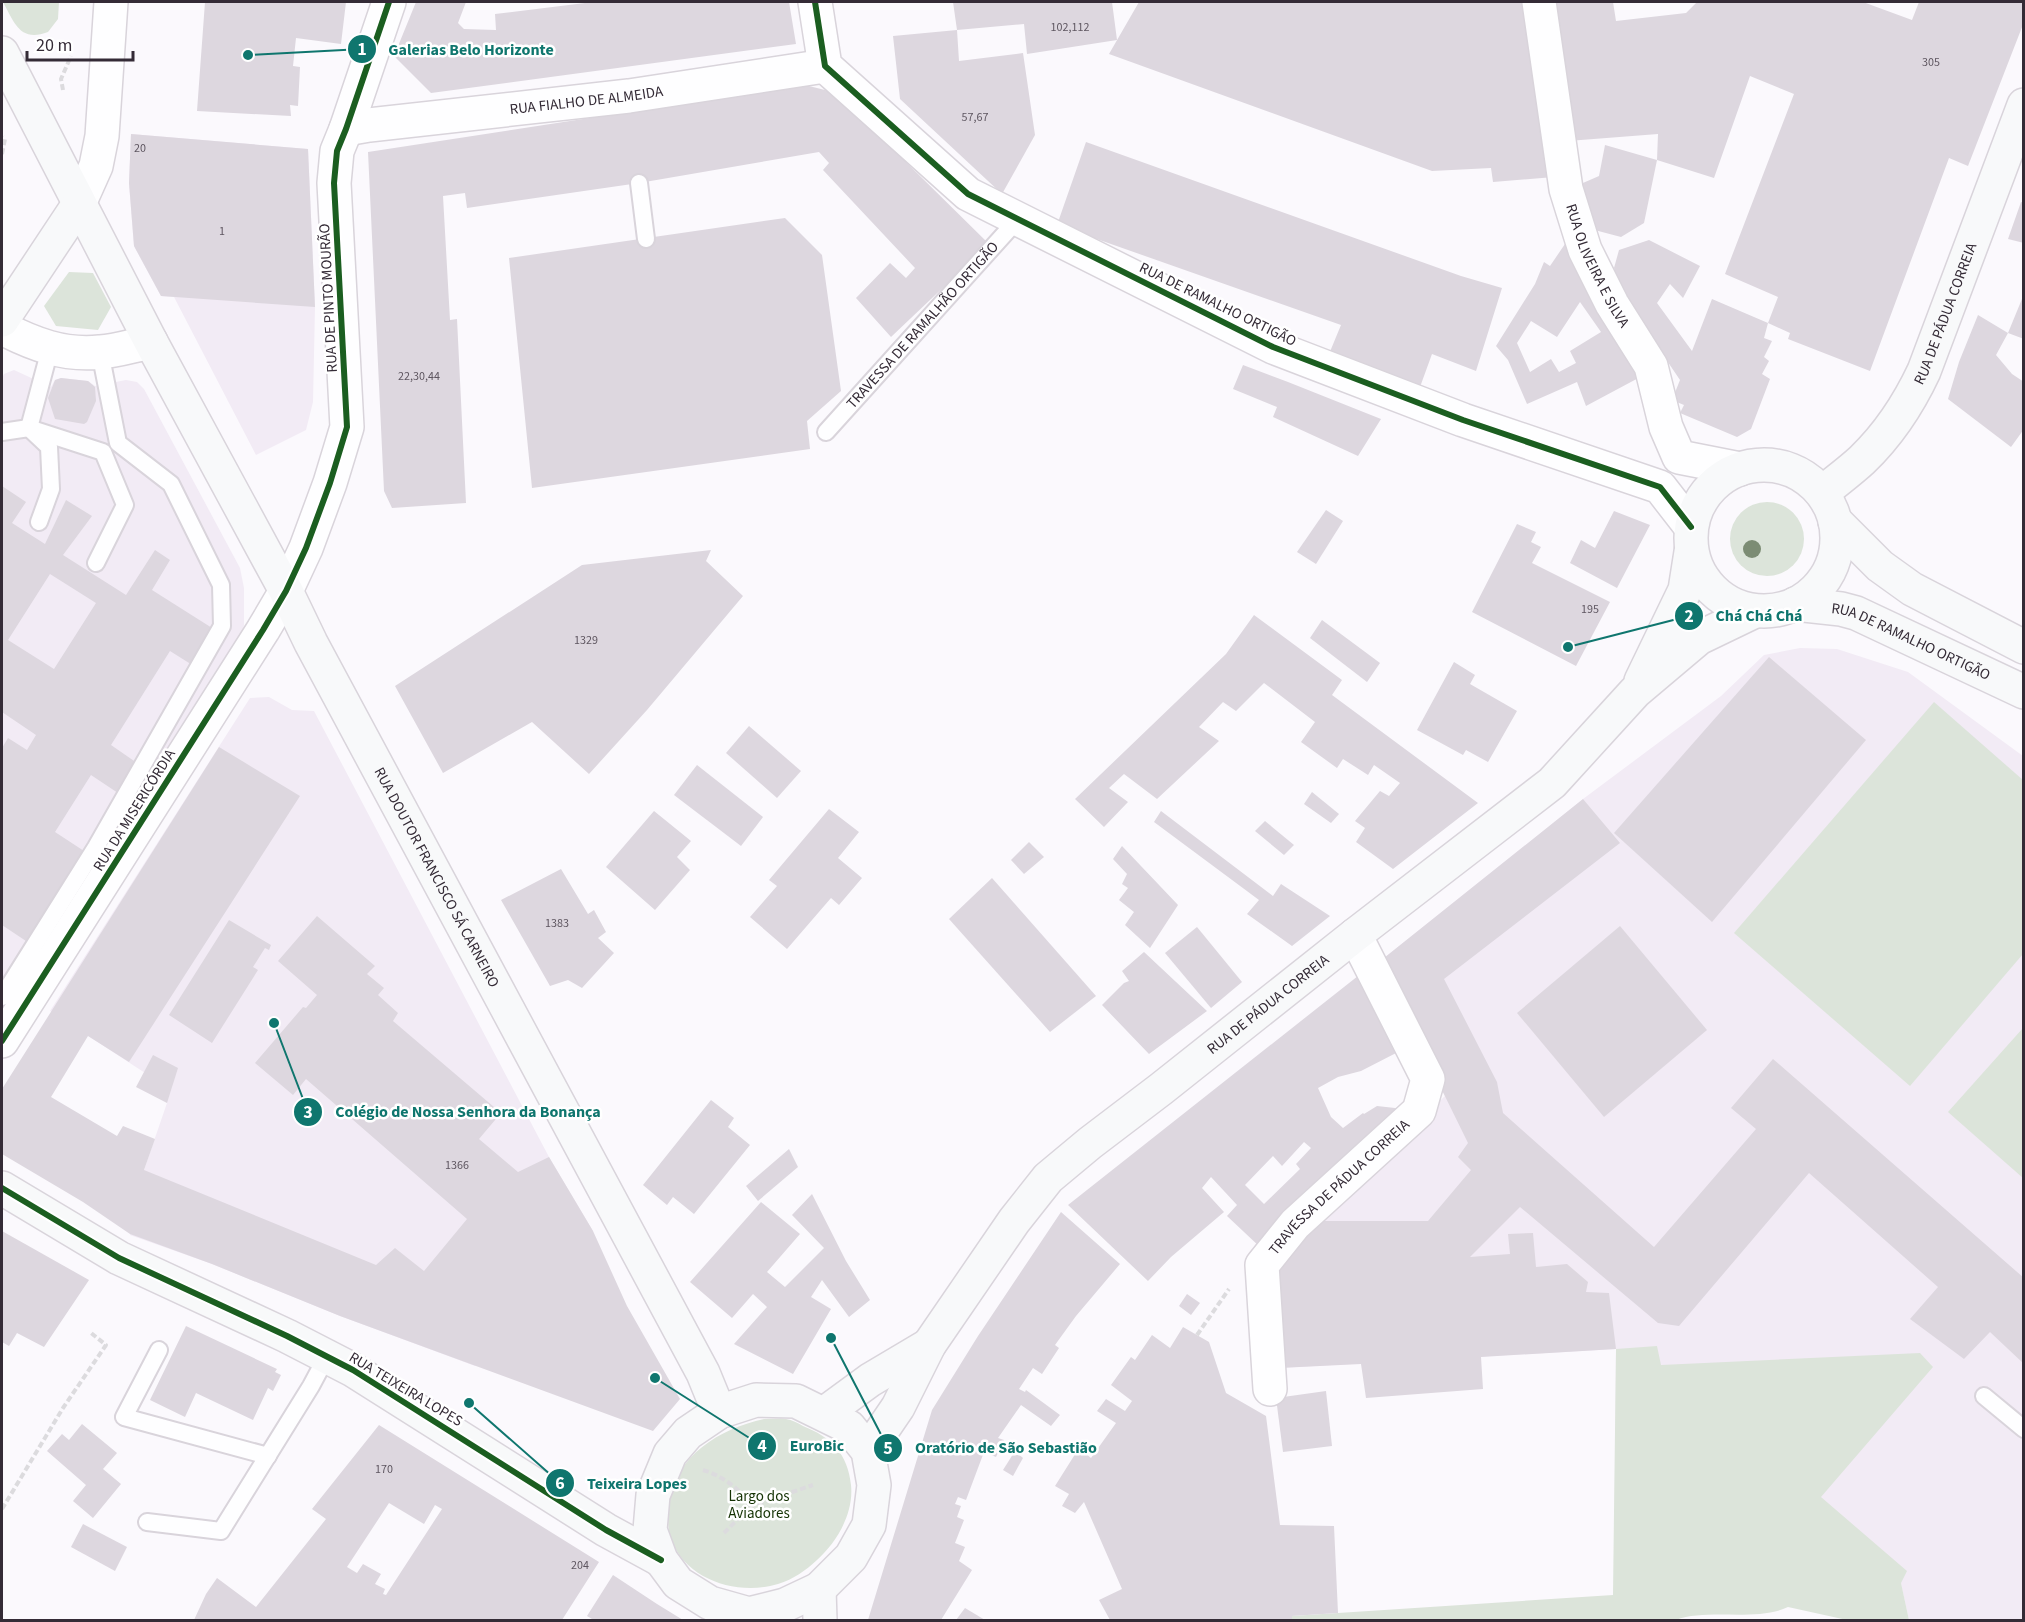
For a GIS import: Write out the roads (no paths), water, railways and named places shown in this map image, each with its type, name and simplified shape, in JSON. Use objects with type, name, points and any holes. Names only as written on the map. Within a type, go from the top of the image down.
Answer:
[{"type":"main road","name":"RUA DOUTOR FRANCISCO SÁ CARNEIRO","points":[[2,53],[151,342],[703,1373],[719,1412]]},
{"type":"main road","name":"RUA DE PÁDUA CORREIA","points":[[1828,507],[1912,396],[1924,371],[2024,105]]},
{"type":"main road","points":[[2,320],[80,204]]},
{"type":"main road","points":[[1828,507],[1837,541],[1834,560],[1825,578],[1812,593],[1795,604],[1775,610],[1755,611],[1735,606],[1715,593],[1700,576],[1691,540],[1699,503],[1710,489],[1723,477],[1740,469],[1762,465],[1785,468],[1805,477],[1880,566],[1912,589],[2024,647]]},
{"type":"main road","name":"RUA DE PÁDUA CORREIA","points":[[1635,692],[1685,590],[1691,540]]},
{"type":"main road","name":"RUA DE RAMALHO ORTIGÃO","points":[[1795,604],[1856,613],[2018,693]]},
{"type":"main road","name":"RUA DE PÁDUA CORREIA","points":[[868,1451],[898,1407],[929,1346],[1014,1221],[1048,1178],[1355,935],[1552,783],[1635,692],[1699,638],[1755,611]]},
{"type":"main road","name":"RUA TEIXEIRA LOPES","points":[[2,1188],[119,1258],[354,1370],[606,1530],[661,1560]]},
{"type":"main road","name":"RUA DE PÁDUA CORREIA","points":[[825,1413],[870,1380],[929,1346]]},
{"type":"main road","points":[[756,1400],[795,1401],[825,1413],[849,1427],[868,1451],[874,1485],[869,1525],[820,1605],[785,1605],[754,1617],[710,1603],[678,1583],[661,1560],[650,1530],[652,1495],[670,1454],[688,1433],[719,1412],[756,1400]]},
{"type":"street","points":[[80,204],[96,166],[102,136],[111,2]]},
{"type":"street","name":"RUA DE PINTO MOURÃO","points":[[286,591],[306,548],[330,483],[347,427],[334,183],[337,151],[389,2]]},
{"type":"street","points":[[815,2],[825,66]]},
{"type":"street","name":"RUA OLIVEIRA E SILVA","points":[[1539,2],[1566,189],[1585,250],[1612,304],[1651,366],[1666,427],[1679,457]]},
{"type":"street","name":"RUA FIALHO DE ALMEIDA","points":[[346,129],[369,125],[630,103],[825,66]]},
{"type":"street","name":"RUA DE RAMALHO ORTIGÃO","points":[[825,66],[968,194],[1273,346],[1463,420],[1660,487]]},
{"type":"street","points":[[2,328],[50,349],[77,353],[100,352],[151,342]]},
{"type":"street","points":[[1691,540],[1660,487],[1679,457],[1740,469]]},
{"type":"street","name":"RUA DA MISERICÓRDIA","points":[[2,1041],[8,1001],[286,591]]},
{"type":"street","name":"TRAVESSA DE PÁDUA CORREIA","points":[[1270,1389],[1262,1265],[1295,1224],[1419,1111],[1428,1079],[1355,935]]},
{"type":"lane","points":[[639,183],[646,239]]},
{"type":"lane","name":"TRAVESSA DE RAMALHÃO ORTIGÃO","points":[[826,432],[1018,219]]},
{"type":"lane","points":[[29,428],[50,349]]},
{"type":"lane","points":[[8,1001],[222,626],[221,585],[171,484],[118,443],[100,352]]},
{"type":"lane","points":[[29,428],[49,447],[51,489],[39,522]]},
{"type":"lane","points":[[2,432],[29,428],[103,452],[125,505],[96,563]]},
{"type":"lane","points":[[159,1350],[124,1417],[268,1456]]},
{"type":"lane","points":[[147,1522],[222,1531],[327,1356]]},
{"type":"lane","points":[[1984,1396],[2024,1429]]},
{"type":"place","name":"Galerias Belo Horizonte","points":[[248,55]]},
{"type":"place","name":"Chá Chá Chá","points":[[1568,647]]},
{"type":"place","name":"Colégio de Nossa Senhora da Bonança","points":[[274,1023]]},
{"type":"place","name":"Oratório de São Sebastião","points":[[831,1338]]},
{"type":"place","name":"EuroBic","points":[[655,1378]]},
{"type":"place","name":"Teixeira Lopes","points":[[469,1403]]},
{"type":"park label","name":"Largo dos Aviadores","points":[[759,1504]]}]
